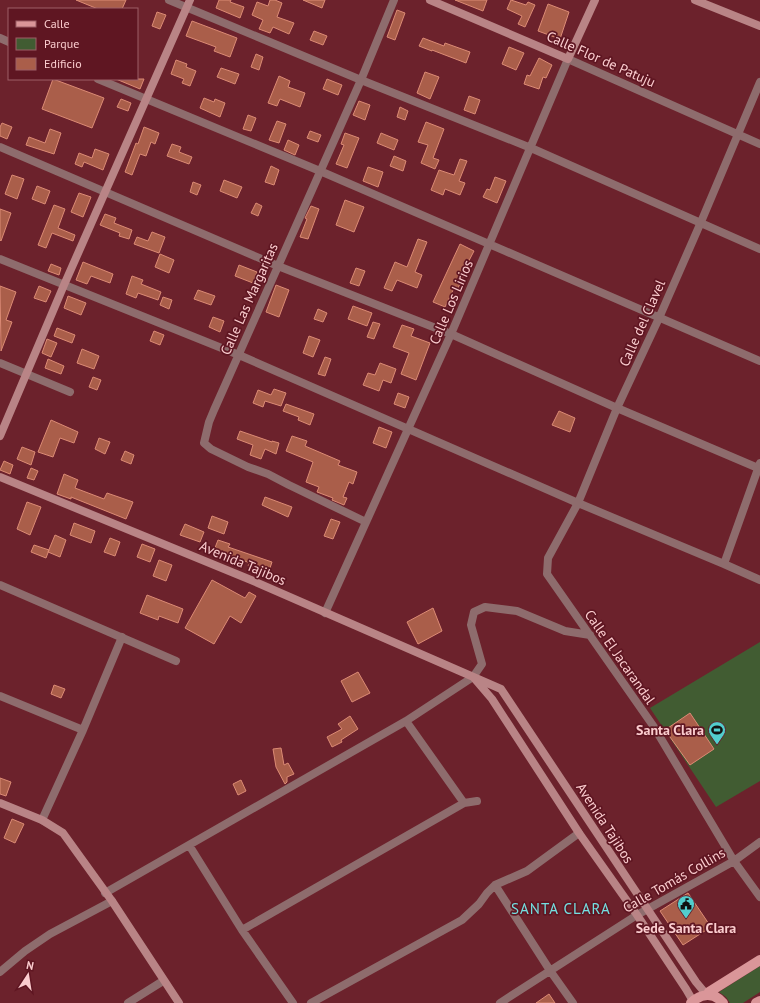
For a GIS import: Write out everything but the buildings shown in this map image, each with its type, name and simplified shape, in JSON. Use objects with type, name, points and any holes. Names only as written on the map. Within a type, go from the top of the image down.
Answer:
[{"type":"main road","points":[[692,1002],[696,998],[707,994],[760,960]]},
{"type":"main road","points":[[707,994],[718,998],[723,1003]]},
{"type":"main road","points":[[756,1003],[760,1001]]},
{"type":"street","points":[[169,0],[188,4],[361,80],[531,148],[760,249]]},
{"type":"street","name":"Calle Las Margaritas","points":[[366,522],[289,486],[268,474],[248,467],[211,449],[204,443],[209,422],[361,80],[394,0]]},
{"type":"street","name":"Calle Flor de Patuju","points":[[430,0],[568,58],[760,144]]},
{"type":"street","name":"Calle Los Lirios","points":[[325,612],[451,334],[568,58],[595,0]]},
{"type":"street","points":[[695,0],[760,26]]},
{"type":"street","points":[[0,436],[64,285],[188,4]]},
{"type":"street","points":[[100,80],[320,171],[760,361]]},
{"type":"street","name":"Calle del Clavel","points":[[547,574],[548,558],[578,503],[617,408],[659,318],[760,82]]},
{"type":"street","points":[[0,147],[278,266],[451,334],[617,408],[759,466],[724,564]]},
{"type":"street","points":[[0,259],[239,355],[578,503],[760,580]]},
{"type":"street","points":[[0,363],[70,392]]},
{"type":"street","name":"Avenida Tajibos","points":[[0,477],[244,577],[501,689],[696,982],[707,994]]},
{"type":"street","name":"Calle El Jacarandal","points":[[547,574],[654,727],[734,861],[760,898]]},
{"type":"street","points":[[0,586],[176,661]]},
{"type":"street","points":[[105,893],[406,721],[473,678],[482,664],[471,625],[474,612],[485,607],[517,611],[565,631],[590,635]]},
{"type":"street","points":[[42,820],[83,730],[122,637]]},
{"type":"street","name":"Avenida Tajibos","points":[[473,678],[492,699],[579,833],[637,915],[686,989],[692,1002]]},
{"type":"street","points":[[0,696],[83,730]]},
{"type":"street","points":[[406,721],[464,803]]},
{"type":"street","points":[[242,930],[464,803],[477,801]]},
{"type":"street","points":[[0,803],[42,820],[63,833],[112,901],[163,981],[179,1003]]},
{"type":"street","points":[[311,1003],[462,920],[479,904],[495,885],[528,871],[579,833]]},
{"type":"street","name":"Calle Tomás Collins","points":[[500,1003],[551,972],[637,915],[734,861],[760,842]]},
{"type":"street","points":[[189,845],[242,930],[293,1003]]},
{"type":"street","points":[[495,885],[551,972],[573,1003]]},
{"type":"street","points":[[0,972],[25,951],[50,934],[112,901]]},
{"type":"street","points":[[128,1003],[163,981]]},
{"type":"green space","name":"Santa Clara","points":[[760,642],[760,781],[716,807],[650,708]]},
{"type":"green space","points":[[760,966],[760,992],[743,1003],[730,1003],[726,997],[719,992]]},
{"type":"place","name":"Santa Clara","points":[[717,745]]},
{"type":"place","name":"Sede Santa Clara","points":[[686,919]]},
{"type":"district","name":"SANTA CLARA","points":[[561,909]]}]
